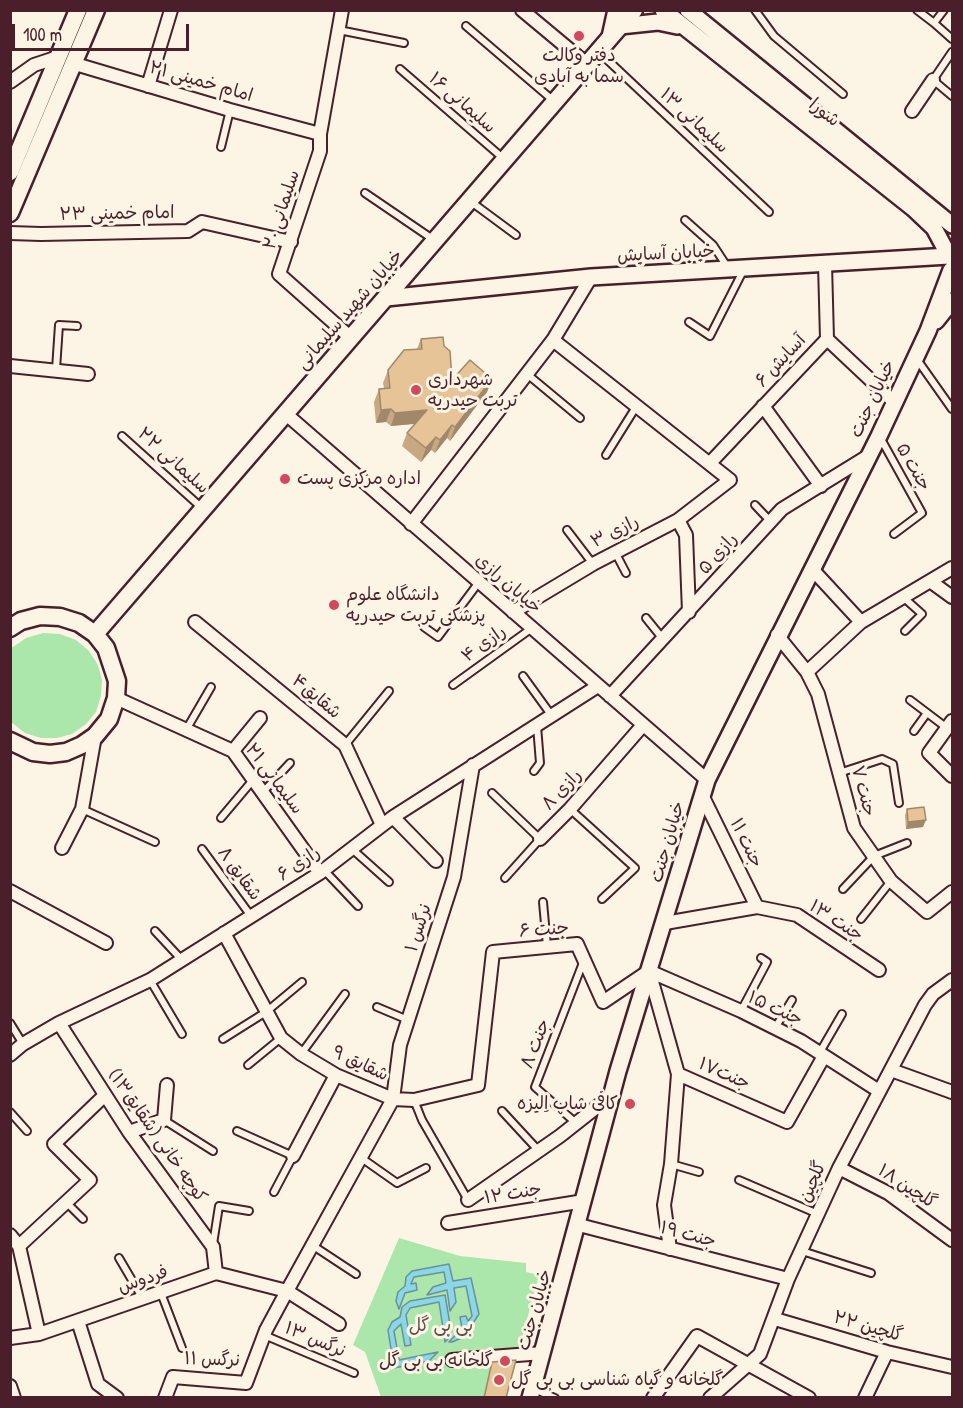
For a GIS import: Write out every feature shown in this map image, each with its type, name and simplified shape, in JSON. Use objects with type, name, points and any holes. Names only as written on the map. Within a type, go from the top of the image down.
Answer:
[{"type":"main road","points":[[10,213],[65,60],[78,10]]},
{"type":"main road","points":[[10,172],[65,60],[96,10]]},
{"type":"main road","name":"خیابان شهید سلیمانی","points":[[95,634],[599,52],[618,18],[634,10]]},
{"type":"main road","points":[[10,628],[21,621],[40,616],[60,617],[79,623],[95,634],[106,648],[114,664],[117,681],[116,698],[109,719],[95,736],[66,752],[33,752],[13,747]]},
{"type":"street","points":[[148,86],[171,10]]},
{"type":"street","name":"سلیمانی ۲۰","points":[[342,10],[320,134],[320,151],[279,274],[351,338]]},
{"type":"street","points":[[522,10],[599,52]]},
{"type":"street","name":"شورا","points":[[663,10],[914,209],[934,228],[951,262]]},
{"type":"street","name":"شورا","points":[[688,10],[952,225]]},
{"type":"street","points":[[618,18],[658,21],[685,29]]},
{"type":"street","points":[[10,82],[34,65],[65,60]]},
{"type":"street","name":"امام خمینی ۲۱","points":[[65,60],[230,110],[320,134]]},
{"type":"street","points":[[912,111],[933,80]]},
{"type":"street","name":"امام خمینی ۲۳","points":[[10,232],[40,234],[188,231],[202,222],[291,242]]},
{"type":"street","name":"خیابان آسایش","points":[[386,298],[591,277],[825,264],[951,262]]},
{"type":"street","name":"خیابان جنت","points":[[532,1393],[579,1225],[612,1095],[704,788],[777,635],[879,436],[928,330],[951,262]]},
{"type":"street","name":"آسایش ۶","points":[[710,463],[827,339],[825,264]]},
{"type":"street","points":[[411,524],[553,340],[591,277]]},
{"type":"street","name":"خیابان جنت","points":[[928,330],[952,301]]},
{"type":"street","points":[[827,339],[894,402]]},
{"type":"street","points":[[553,340],[710,463]]},
{"type":"street","points":[[10,366],[88,374]]},
{"type":"street","points":[[764,406],[821,486]]},
{"type":"street","name":"خیابان رازی","points":[[286,414],[644,725],[704,788]]},
{"type":"street","name":"رازی ۵","points":[[610,696],[664,640],[782,509],[868,456]]},
{"type":"street","name":"رازی ۳","points":[[513,612],[593,564],[678,520],[730,480],[710,463]]},
{"type":"street","points":[[678,520],[686,535],[689,612]]},
{"type":"street","points":[[807,672],[861,622],[952,567]]},
{"type":"street","points":[[812,569],[861,622]]},
{"type":"street","points":[[930,581],[952,597]]},
{"type":"street","name":"شقایق۴","points":[[195,622],[345,745],[381,825]]},
{"type":"street","name":"جنت ۷","points":[[777,635],[807,672],[818,694],[854,828],[891,881],[927,912],[952,892]]},
{"type":"street","name":"رازی ۶","points":[[10,1055],[23,1044],[59,1023],[150,980],[322,871],[381,825],[598,686]]},
{"type":"street","name":"سلیمانی ۲۱","points":[[116,698],[233,752],[322,871]]},
{"type":"street","points":[[233,752],[260,718]]},
{"type":"street","points":[[950,724],[929,753],[952,776]]},
{"type":"street","name":"رازی ۸","points":[[540,839],[570,809],[644,725]]},
{"type":"street","points":[[62,848],[82,808],[95,736]]},
{"type":"street","name":"نرگس ۱","points":[[393,1099],[400,1045],[454,877],[473,765]]},
{"type":"street","name":"جنت ۱۱","points":[[704,788],[757,907]]},
{"type":"street","points":[[393,818],[436,861]]},
{"type":"street","points":[[10,891],[106,943]]},
{"type":"street","name":"جنت ۱۳","points":[[665,924],[757,907],[796,915],[879,970]]},
{"type":"street","name":"شقایق ۹","points":[[224,933],[281,1038],[301,1054],[336,1075],[393,1099],[414,1100],[478,1085],[486,1014]]},
{"type":"street","name":"جنت ۶","points":[[486,1014],[493,952],[577,944],[603,1002],[649,971]]},
{"type":"street","name":"جنت ۱۵","points":[[649,971],[775,1028],[822,1054],[879,1091]]},
{"type":"street","name":"جنت۱۷","points":[[649,971],[678,1074],[787,1122],[822,1054]]},
{"type":"street","name":"گلچین","points":[[710,1398],[760,1354],[775,1319],[788,1279],[839,1168],[925,1005],[933,994],[952,980]]},
{"type":"street","name":"کوچه خانی (شقایق۱۳)","points":[[59,1023],[129,1132],[213,1247],[216,1273]]},
{"type":"street","points":[[891,1070],[952,1092]]},
{"type":"street","points":[[670,1249],[664,1205],[671,1164],[678,1074]]},
{"type":"street","points":[[293,1156],[336,1075]]},
{"type":"street","points":[[129,1132],[164,1120],[167,1085]]},
{"type":"street","points":[[19,1245],[90,1180],[54,1144],[105,1095]]},
{"type":"street","points":[[468,1200],[612,1095]]},
{"type":"street","name":"نرگس ۱۱","points":[[165,1398],[173,1377],[246,1383],[264,1335],[359,1157],[393,1099]]},
{"type":"street","name":"گلچین ۱۸","points":[[839,1168],[888,1193],[952,1239]]},
{"type":"street","name":"جنت ۱۲","points":[[448,1223],[584,1201]]},
{"type":"street","name":"جنت ۱۹","points":[[579,1225],[788,1279]]},
{"type":"street","points":[[10,1235],[19,1245],[39,1334]]},
{"type":"street","points":[[216,1273],[287,1291],[339,1324]]},
{"type":"street","name":"فردوس","points":[[10,1338],[39,1334],[78,1322],[216,1273]]},
{"type":"street","name":"گلچین ۲۲","points":[[775,1319],[887,1352],[952,1367]]},
{"type":"street","points":[[78,1322],[98,1384],[117,1398]]},
{"type":"street","points":[[653,1398],[696,1336],[809,1398]]},
{"type":"street","points":[[865,1398],[887,1352]]},
{"type":"street","points":[[452,1360],[543,1353]]},
{"type":"street","points":[[10,1386],[14,1398]]},
{"type":"lane","points":[[755,10],[774,36],[843,94]]},
{"type":"lane","points":[[917,10],[952,39]]},
{"type":"lane","points":[[934,23],[944,10]]},
{"type":"lane","points":[[466,26],[555,102]]},
{"type":"lane","points":[[339,30],[404,43]]},
{"type":"lane","name":"سلیمانی ۱۳","points":[[599,52],[769,212]]},
{"type":"lane","points":[[952,52],[933,80],[952,96]]},
{"type":"lane","name":"سلیمانی ۱۶","points":[[400,69],[505,160]]},
{"type":"lane","points":[[221,147],[230,110]]},
{"type":"lane","points":[[365,193],[435,241]]},
{"type":"lane","points":[[470,201],[516,234]]},
{"type":"lane","points":[[685,220],[737,269],[710,336],[688,322]]},
{"type":"lane","points":[[56,369],[59,324],[77,326]]},
{"type":"lane","points":[[915,356],[952,409]]},
{"type":"lane","points":[[526,375],[580,418]]},
{"type":"lane","points":[[606,455],[636,407]]},
{"type":"lane","name":"سلیمانی ۲۲","points":[[122,436],[203,509]]},
{"type":"lane","name":"جنت ۵","points":[[879,436],[922,513],[894,534]]},
{"type":"lane","points":[[755,505],[771,522]]},
{"type":"lane","points":[[567,530],[593,564]]},
{"type":"lane","points":[[615,552],[626,573]]},
{"type":"lane","points":[[424,627],[438,637],[479,582]]},
{"type":"lane","points":[[903,596],[922,614],[905,631]]},
{"type":"lane","points":[[646,618],[664,640]]},
{"type":"lane","name":"رازی ۴","points":[[453,685],[532,628]]},
{"type":"lane","points":[[523,676],[552,716]]},
{"type":"lane","points":[[186,730],[211,687]]},
{"type":"lane","points":[[345,745],[389,691]]},
{"type":"lane","points":[[910,700],[927,713],[950,724]]},
{"type":"lane","points":[[914,731],[927,713]]},
{"type":"lane","points":[[534,771],[540,763],[537,725]]},
{"type":"lane","points":[[839,773],[882,759],[892,764],[899,803]]},
{"type":"lane","points":[[263,792],[290,763]]},
{"type":"lane","points":[[221,818],[253,779]]},
{"type":"lane","points":[[492,793],[540,839]]},
{"type":"lane","points":[[82,808],[155,842]]},
{"type":"lane","points":[[570,809],[636,868],[602,899]]},
{"type":"lane","name":"رازی ۸","points":[[505,878],[540,839]]},
{"type":"lane","points":[[843,889],[874,856],[907,843]]},
{"type":"lane","name":"شقایق ۸","points":[[202,849],[251,916]]},
{"type":"lane","points":[[351,849],[389,882]]},
{"type":"lane","points":[[322,871],[358,906]]},
{"type":"lane","points":[[861,920],[891,881]]},
{"type":"lane","points":[[543,902],[547,946]]},
{"type":"lane","points":[[155,931],[181,959]]},
{"type":"lane","points":[[741,1011],[767,962],[761,958]]},
{"type":"lane","name":"جنت ۸","points":[[576,1123],[535,1087],[584,960]]},
{"type":"lane","points":[[150,980],[182,1034]]},
{"type":"lane","points":[[223,1039],[266,1012],[302,982]]},
{"type":"lane","points":[[301,1054],[345,994]]},
{"type":"lane","points":[[775,1028],[792,1000]]},
{"type":"lane","points":[[376,1007],[408,1020]]},
{"type":"lane","points":[[822,1054],[842,1014]]},
{"type":"lane","points":[[10,1023],[23,1044]]},
{"type":"lane","points":[[248,1065],[281,1038]]},
{"type":"lane","points":[[414,1100],[422,1120],[468,1200]]},
{"type":"lane","points":[[502,1111],[538,1150]]},
{"type":"lane","points":[[10,1113],[27,1131]]},
{"type":"lane","points":[[164,1120],[213,1151]]},
{"type":"lane","points":[[237,1131],[293,1156],[274,1192]]},
{"type":"lane","points":[[359,1157],[397,1183],[426,1168]]},
{"type":"lane","points":[[671,1164],[699,1172]]},
{"type":"lane","points":[[739,1180],[818,1214]]},
{"type":"lane","points":[[66,1202],[83,1219]]},
{"type":"lane","points":[[213,1247],[213,1230],[219,1206],[249,1211]]},
{"type":"lane","points":[[312,1245],[356,1274]]},
{"type":"lane","points":[[802,1251],[871,1273]]},
{"type":"lane","points":[[119,1258],[143,1299]]},
{"type":"lane","points":[[161,1293],[182,1348]]},
{"type":"lane","name":"نرگس ۱۳","points":[[264,1335],[354,1373]]},
{"type":"lane","points":[[532,1393],[555,1398]]},
{"type":"green space","points":[[43,633],[60,634],[76,640],[89,651],[98,665],[102,680],[101,696],[96,712],[86,724],[72,734],[57,738],[41,738],[25,733],[11,722],[10,649],[26,638]]},
{"type":"green space","name":"بی بی گل","points":[[399,1238],[460,1256],[526,1263],[526,1272],[539,1275],[506,1397],[381,1397],[365,1352],[353,1345]]},
{"type":"water","points":[[449,1264],[453,1281],[471,1278],[479,1314],[464,1337],[452,1342],[449,1342],[462,1328],[460,1317],[466,1316],[468,1321],[472,1316],[466,1286],[454,1288],[456,1302],[450,1311],[447,1290],[427,1295],[433,1287],[446,1283],[444,1272],[414,1277],[411,1284],[416,1283],[417,1290],[405,1293],[399,1309],[396,1301],[398,1292],[405,1286],[406,1277],[412,1271]]},
{"type":"water","points":[[445,1295],[451,1330],[448,1339],[445,1342],[439,1302],[410,1308],[406,1315],[411,1345],[405,1346],[401,1324],[394,1331],[399,1360],[438,1352],[429,1361],[394,1368],[388,1330],[392,1322],[400,1317],[402,1307],[410,1301]]},
{"type":"building","points":[[443,337],[444,346],[450,351],[452,380],[470,360],[492,379],[455,427],[452,425],[440,440],[436,437],[426,448],[407,433],[427,410],[395,413],[391,409],[381,410],[379,389],[390,388],[388,370],[404,350],[422,349],[421,339]]},
{"type":"building","points":[[924,807],[926,820],[908,822],[907,809]]},
{"type":"building","name":"گلخانه و گیاه شناسی بی بی گل","points":[[516,1360],[506,1398],[484,1398],[492,1362]]},
{"type":"place","name":"دفتر وکالت سما به آبادی","points":[[579,36]]},
{"type":"place","name":"شهرداری تربت حیدریه","points":[[416,390]]},
{"type":"place","name":"اداره مرکزی پست","points":[[285,479]]},
{"type":"place","name":"دانشگاه علوم پزشکی تربت حیدریه","points":[[334,605]]},
{"type":"place","name":"کافی شاپ اِلیزه","points":[[630,1104]]},
{"type":"place","name":"گلخانه بی بی گل","points":[[505,1361]]},
{"type":"place","name":"گلخانه و گیاه شناسی بی بی گل","points":[[499,1380]]}]
